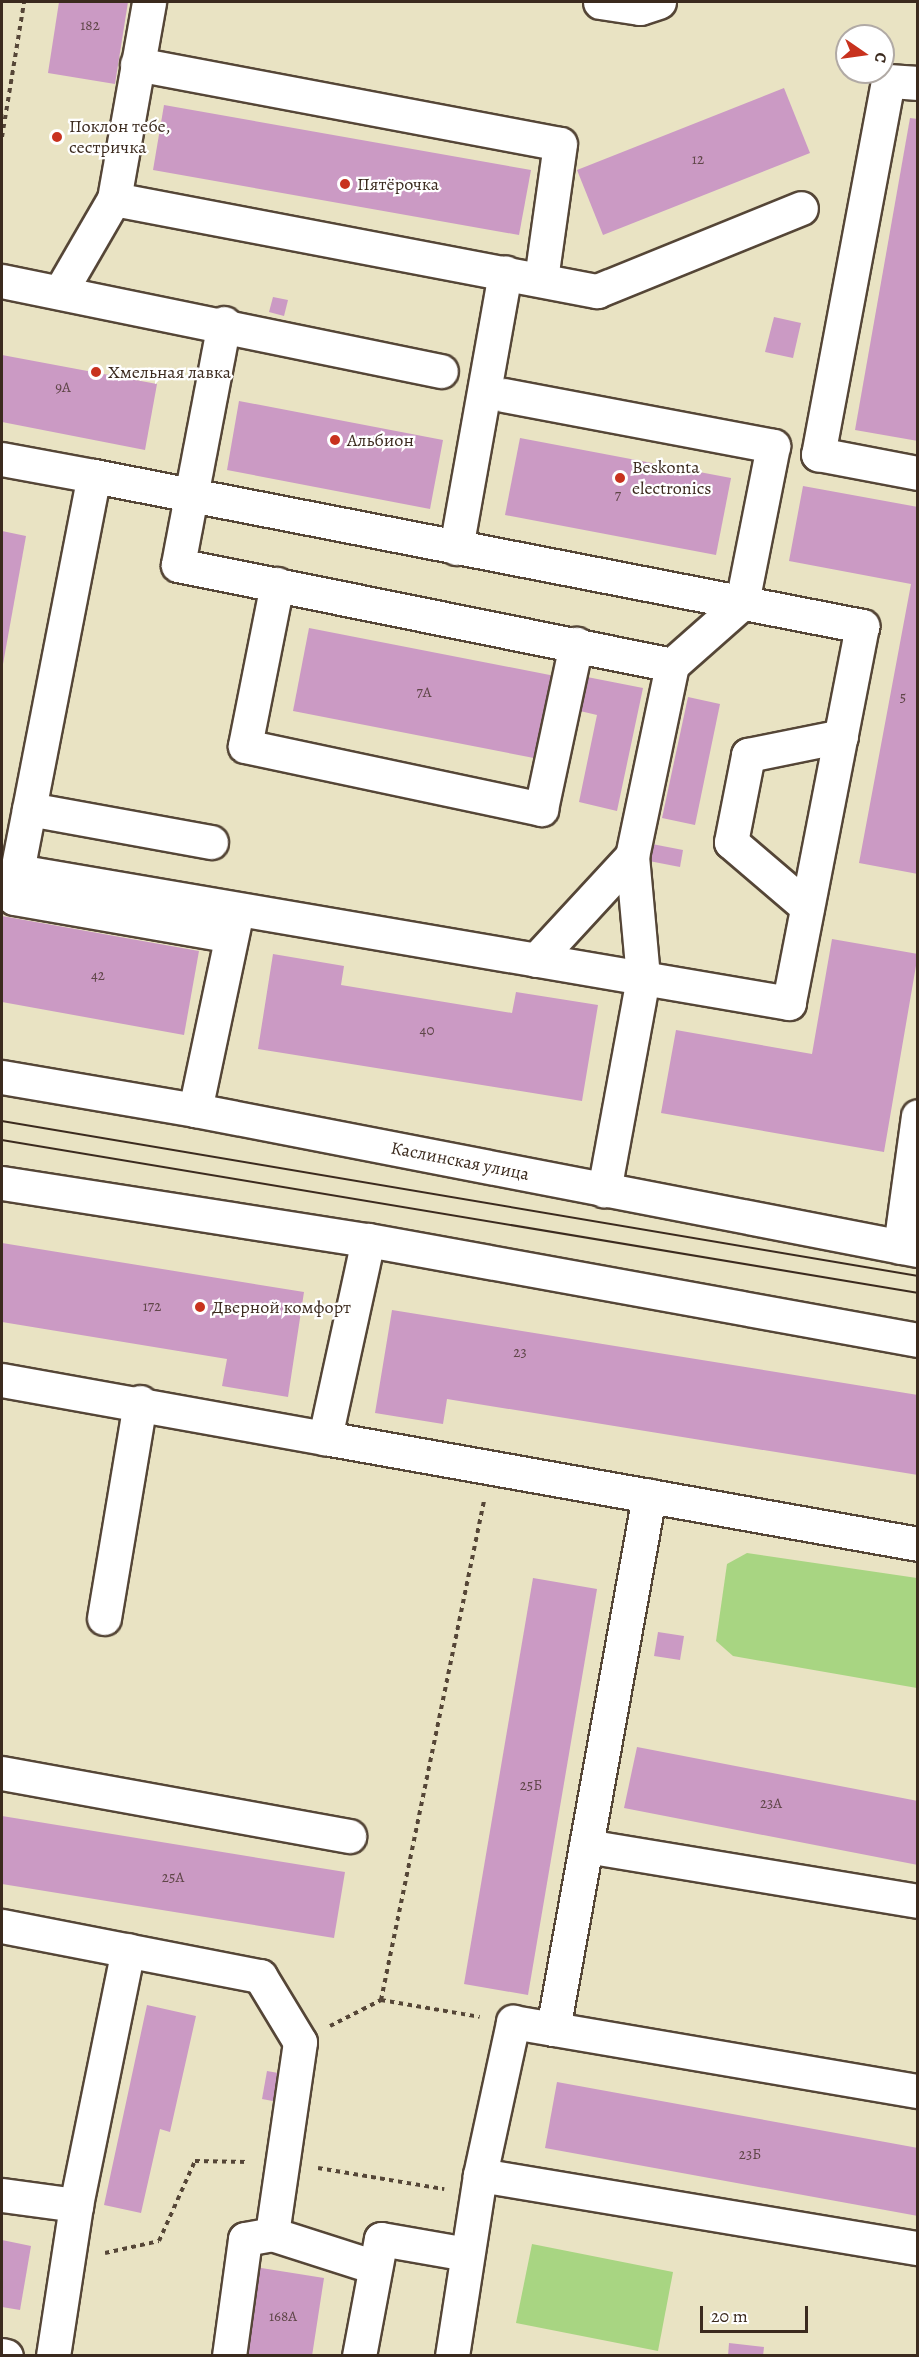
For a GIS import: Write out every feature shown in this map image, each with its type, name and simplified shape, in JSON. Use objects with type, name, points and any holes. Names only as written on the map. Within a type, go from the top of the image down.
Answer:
[{"type":"main road","points":[[60,292],[114,199],[148,2]]},
{"type":"main road","points":[[600,2],[640,8],[659,2]]},
{"type":"main road","points":[[137,63],[560,144],[541,279]]},
{"type":"main road","points":[[918,82],[888,81],[818,454],[918,473]]},
{"type":"main road","points":[[114,199],[597,291],[801,208]]},
{"type":"main road","points":[[456,548],[505,272]]},
{"type":"main road","points":[[2,281],[224,323],[441,371]]},
{"type":"main road","points":[[224,323],[178,565],[672,665]]},
{"type":"main road","points":[[504,395],[773,446],[742,603],[672,665],[632,856],[643,978],[604,1190]]},
{"type":"main road","points":[[2,459],[94,476],[192,495],[862,626],[789,1003],[536,960],[235,923],[17,871],[94,476]]},
{"type":"main road","points":[[277,584],[245,746],[541,809],[576,644]]},
{"type":"main road","points":[[807,907],[731,842],[748,755],[841,736]]},
{"type":"main road","points":[[29,809],[211,842]]},
{"type":"main road","points":[[536,960],[632,856]]},
{"type":"main road","points":[[195,1110],[235,923]]},
{"type":"main road","name":"Каслинская улица","points":[[2,1077],[195,1110],[909,1249]]},
{"type":"main road","points":[[909,1249],[918,1116]]},
{"type":"main road","points":[[2,1182],[368,1240],[918,1340]]},
{"type":"main road","points":[[325,1438],[368,1240]]},
{"type":"main road","points":[[2,1380],[140,1402],[325,1438],[918,1544]]},
{"type":"main road","points":[[104,1618],[140,1402]]},
{"type":"main road","points":[[553,2029],[649,1496]]},
{"type":"main road","points":[[2,1773],[349,1836]]},
{"type":"main road","points":[[586,1845],[918,1900]]},
{"type":"main road","points":[[2,1926],[260,1976],[300,2042],[272,2234]]},
{"type":"main road","points":[[53,2355],[76,2205],[128,1950]]},
{"type":"main road","points":[[452,2355],[480,2175],[513,2022],[918,2091]]},
{"type":"main road","points":[[480,2175],[918,2248]]},
{"type":"main road","points":[[2,2195],[76,2205]]},
{"type":"main road","points":[[229,2355],[245,2239],[272,2234],[375,2267]]},
{"type":"main road","points":[[359,2355],[381,2239],[467,2254]]},
{"type":"path","points":[[2,137],[24,2]]},
{"type":"path","points":[[381,2000],[491,1468]]},
{"type":"path","points":[[300,2042],[381,2000],[513,2022]]},
{"type":"green space","points":[[747,1553],[917,1578],[917,1688],[733,1656],[716,1641],[727,1564]]},
{"type":"green space","points":[[532,2244],[673,2272],[658,2351],[516,2323]]},
{"type":"building","points":[[59,2],[128,2],[115,84],[48,73]]},
{"type":"building","points":[[784,88],[810,153],[603,235],[577,170]]},
{"type":"building","points":[[164,105],[531,170],[519,235],[153,170]]},
{"type":"building","points":[[910,118],[918,119],[918,441],[855,430]]},
{"type":"building","points":[[273,297],[288,300],[284,316],[269,312]]},
{"type":"building","points":[[774,317],[801,323],[793,358],[765,352]]},
{"type":"building","points":[[2,355],[157,384],[145,450],[2,422]]},
{"type":"building","points":[[239,401],[443,440],[430,509],[227,470]]},
{"type":"building","points":[[520,438],[731,478],[716,555],[505,515]]},
{"type":"building","points":[[803,486],[918,507],[918,874],[859,863],[911,584],[789,561]]},
{"type":"building","points":[[2,531],[26,536],[3,664],[2,664]]},
{"type":"building","points":[[309,628],[555,676],[539,759],[293,711]]},
{"type":"building","points":[[587,677],[643,688],[617,811],[579,802],[597,715],[580,711]]},
{"type":"building","points":[[688,697],[720,704],[695,825],[662,818]]},
{"type":"building","points":[[652,844],[683,850],[680,867],[649,861]]},
{"type":"building","points":[[2,916],[199,951],[184,1035],[2,1002]]},
{"type":"building","points":[[832,939],[918,954],[884,1152],[661,1113],[676,1030],[812,1054]]},
{"type":"building","points":[[273,954],[344,966],[341,985],[512,1013],[516,992],[598,1005],[582,1101],[258,1049]]},
{"type":"building","points":[[2,1243],[304,1292],[288,1397],[222,1386],[227,1359],[2,1322]]},
{"type":"building","points":[[392,1310],[918,1395],[918,1475],[447,1399],[443,1424],[375,1413]]},
{"type":"building","points":[[533,1578],[597,1589],[528,1995],[464,1984]]},
{"type":"building","points":[[658,1632],[684,1636],[680,1660],[654,1656]]},
{"type":"building","points":[[637,1747],[918,1801],[918,1865],[624,1808]]},
{"type":"building","points":[[2,1816],[345,1872],[334,1938],[2,1884]]},
{"type":"building","points":[[147,2005],[196,2016],[170,2132],[160,2129],[141,2213],[104,2205]]},
{"type":"building","points":[[267,2071],[284,2074],[278,2102],[262,2099]]},
{"type":"building","points":[[557,2082],[918,2148],[918,2216],[545,2148]]},
{"type":"building","points":[[2,2240],[31,2246],[20,2310],[2,2307]]},
{"type":"building","points":[[255,2267],[324,2278],[312,2356],[241,2356]]},
{"type":"building","points":[[729,2343],[764,2347],[763,2356],[728,2356]]},
{"type":"tram line","points":[[2,1121],[918,1276]]},
{"type":"tram line","points":[[2,1140],[918,1293]]},
{"type":"place","name":"Поклон тебе, сестричка","points":[[57,137]]},
{"type":"place","name":"Пятёрочка","points":[[345,184]]},
{"type":"place","name":"Хмельная лавка","points":[[96,372]]},
{"type":"place","name":"Альбион","points":[[335,440]]},
{"type":"place","name":"Beskonta electronics","points":[[620,478]]},
{"type":"place","name":"Дверной комфорт","points":[[200,1307]]}]
